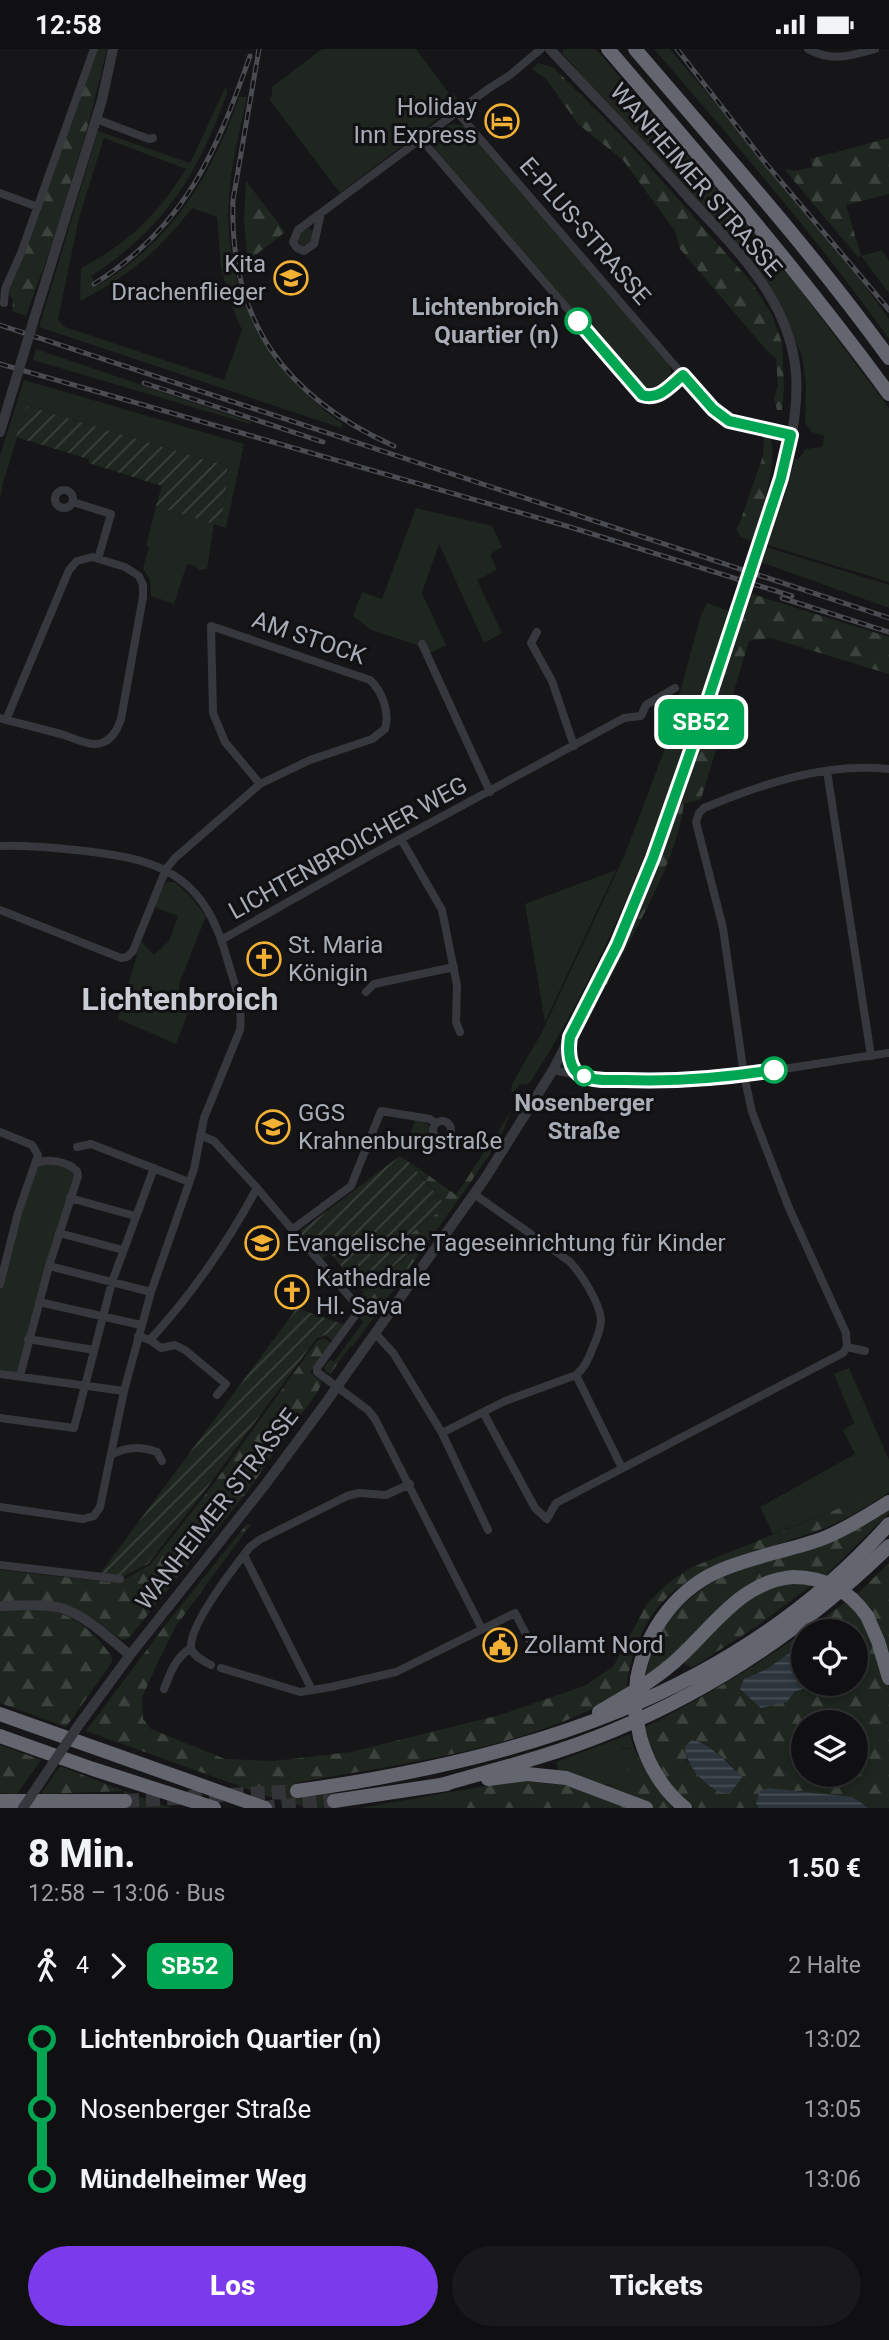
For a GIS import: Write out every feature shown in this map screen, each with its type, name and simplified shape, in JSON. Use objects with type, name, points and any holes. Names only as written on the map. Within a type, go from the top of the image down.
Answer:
[{"type":"highway","points":[[608,49],[843,331],[889,394]]},
{"type":"highway","points":[[635,49],[736,167],[889,358]]},
{"type":"highway","points":[[685,1808],[656,1775],[640,1737],[635,1711],[637,1679],[644,1652],[659,1621],[681,1596],[701,1581],[726,1568],[825,1538],[858,1522],[889,1502]]},
{"type":"highway","points":[[297,1791],[422,1771],[558,1735],[653,1697],[704,1671],[764,1634],[814,1595],[889,1524]]},
{"type":"highway","points":[[440,1785],[529,1760],[601,1735],[713,1682],[773,1645],[829,1602],[889,1546]]},
{"type":"highway","points":[[558,1735],[659,1675],[748,1593],[769,1582],[793,1577],[814,1579],[833,1585],[850,1596],[867,1616],[889,1678]]},
{"type":"highway","points":[[0,1714],[265,1808]]},
{"type":"highway","points":[[0,1736],[214,1808]]},
{"type":"highway","points":[[334,1801],[527,1774],[566,1778],[646,1808]]},
{"type":"highway","points":[[0,1801],[125,1801]]},
{"type":"street","points":[[5,303],[5,289],[21,253],[94,49]]},
{"type":"street","points":[[0,432],[96,119],[113,49]]},
{"type":"street","points":[[321,213],[314,244],[304,251],[297,248],[293,242],[295,233],[321,213],[457,112],[510,75],[541,49]]},
{"type":"street","name":"WANHEIMER STRASSE","points":[[23,1808],[130,1655],[265,1485],[336,1388],[474,1194],[553,1070],[617,945],[653,858],[781,478],[791,435],[796,392],[793,353],[783,320],[769,293],[745,260],[550,49]]},
{"type":"street","points":[[808,49],[818,55],[832,58],[875,49]]},
{"type":"street","name":"E-PLUS-STRASSE","points":[[457,112],[683,375]]},
{"type":"street","points":[[96,119],[149,139],[153,138]]},
{"type":"street","points":[[421,139],[639,392],[646,396],[656,396],[683,375],[713,409],[729,421],[791,435]]},
{"type":"street","points":[[0,193],[38,207]]},
{"type":"street","points":[[73,502],[111,514],[98,559]]},
{"type":"street","points":[[84,558],[98,559],[133,571],[143,585],[142,607],[121,723],[114,735],[95,744],[3,719],[69,570],[76,561],[84,558]]},
{"type":"street","name":"AM STOCK","points":[[166,869],[175,858],[260,784],[310,760],[372,740],[385,729],[387,713],[375,684],[362,676],[211,626],[212,713],[225,742],[260,784]]},
{"type":"street","points":[[537,632],[531,643],[552,681],[574,746]]},
{"type":"street","points":[[422,644],[490,792]]},
{"type":"street","name":"LICHTENBROICHER WEG","points":[[0,846],[42,846],[107,854],[141,859],[166,869],[190,887],[201,900],[211,913],[223,939],[624,717],[641,716],[646,705],[675,688]]},
{"type":"street","points":[[484,1412],[535,1508],[547,1520],[556,1503],[842,1353],[847,1347],[846,1333],[789,1208],[759,1132],[744,1075],[726,942],[696,822],[704,808],[793,777],[854,768],[889,769]]},
{"type":"street","points":[[827,771],[871,1056]]},
{"type":"street","points":[[401,839],[443,911],[457,985],[456,1022],[460,1032]]},
{"type":"street","points":[[0,910],[124,958],[133,951],[166,869]]},
{"type":"street","points":[[0,1507],[83,1519],[94,1517],[100,1507],[141,1325],[189,1182],[204,1118],[240,1030],[240,999],[223,939]]},
{"type":"street","points":[[366,992],[374,984],[454,967]]},
{"type":"street","points":[[570,1037],[570,1057],[580,1076]]},
{"type":"street","points":[[553,1070],[606,1080],[643,1081],[744,1075],[889,1053]]},
{"type":"street","points":[[292,1229],[351,1186],[381,1111],[430,1119],[435,1123]]},
{"type":"street","points":[[0,1132],[35,1147],[38,1155],[18,1213],[0,1284]]},
{"type":"street","points":[[200,1135],[214,1141],[360,1309],[317,1368],[317,1372],[368,1410],[375,1419],[482,1629]]},
{"type":"street","points":[[77,1147],[91,1145],[189,1182]]},
{"type":"street","points":[[20,1376],[49,1266],[78,1177],[76,1168],[72,1165],[43,1160],[35,1164]]},
{"type":"street","points":[[0,1418],[72,1429],[78,1420],[112,1282],[153,1168]]},
{"type":"street","points":[[150,1340],[192,1291],[238,1223],[257,1188]]},
{"type":"street","points":[[442,1433],[505,1401],[576,1375],[584,1367],[601,1321],[595,1301],[578,1270],[569,1261],[474,1194]]},
{"type":"street","points":[[70,1198],[135,1216]]},
{"type":"street","points":[[59,1233],[123,1250]]},
{"type":"street","points":[[49,1266],[151,1292]]},
{"type":"street","points":[[39,1302],[141,1325]]},
{"type":"street","points":[[375,1333],[394,1354],[442,1433],[488,1529]]},
{"type":"street","points":[[138,1336],[161,1348],[175,1345],[185,1350],[226,1384],[217,1395]]},
{"type":"street","points":[[28,1339],[94,1350]]},
{"type":"street","points":[[847,1347],[866,1352]]},
{"type":"street","points":[[0,1374],[124,1391]]},
{"type":"street","points":[[576,1375],[622,1468]]},
{"type":"street","points":[[111,1455],[124,1449],[142,1448],[158,1452],[162,1461]]},
{"type":"street","points":[[163,1689],[183,1653],[191,1648],[202,1616],[244,1555],[259,1540],[347,1496],[359,1493],[386,1495],[410,1484]]},
{"type":"street","points":[[244,1555],[312,1690]]},
{"type":"street","points":[[0,1565],[120,1579]]},
{"type":"street","points":[[0,1606],[64,1609],[87,1622],[130,1655]]},
{"type":"street","points":[[221,1668],[300,1692],[396,1672],[515,1613],[529,1640]]},
{"type":"street","points":[[191,1648],[194,1654],[211,1665]]},
{"type":"green space","points":[[96,49],[107,49],[89,122],[54,238],[26,316],[12,311],[13,300],[8,293],[9,283]]},
{"type":"green space","points":[[322,49],[416,49],[450,95],[453,93],[460,102],[340,193],[269,99],[272,96],[272,87]]},
{"type":"green space","points":[[563,49],[596,49],[739,215],[801,291],[889,408],[889,582],[764,544],[784,497],[795,459],[806,449],[822,447],[824,436],[812,432],[805,423],[806,385],[802,356],[780,306],[563,54]]},
{"type":"green space","points":[[654,49],[670,49],[848,262],[889,319],[889,339],[862,301],[745,155]]},
{"type":"green space","points":[[538,63],[554,68],[625,139],[752,283],[772,315],[782,343],[782,410],[777,410],[774,398],[778,385],[776,358],[680,249],[675,231],[623,160],[578,124],[547,80],[532,69]]},
{"type":"green space","points":[[226,86],[227,93],[204,149],[176,197],[139,239],[91,276],[97,286],[147,249],[168,228],[202,181],[239,97],[247,97],[231,175],[228,222],[232,257],[240,290],[270,351],[290,378],[343,424],[341,428],[39,327],[98,131],[190,163]],"holes":[[[104,138],[186,169],[141,226],[114,248],[81,268],[80,299],[115,281],[143,261],[192,208],[217,217],[221,268],[242,330],[224,380],[65,327],[58,320],[79,218]]]},
{"type":"green space","points":[[457,124],[466,127],[669,363],[671,374],[665,386],[651,393],[639,389],[436,150],[434,146],[441,131]]},
{"type":"green space","points":[[889,138],[889,194],[846,205],[861,256],[858,257],[785,170],[813,167],[810,159]]},
{"type":"green space","points":[[246,181],[285,232],[248,261],[244,220]]},
{"type":"green space","points":[[308,228],[313,231],[311,242],[302,246],[297,239],[299,233]]},
{"type":"green space","points":[[882,250],[889,261],[889,293],[861,256]]},
{"type":"green space","points":[[36,349],[251,422],[250,424],[33,360]]},
{"type":"green space","points":[[24,380],[244,444],[226,528],[220,526],[228,476],[227,466],[27,406],[0,500],[0,455]]},
{"type":"green space","points":[[27,406],[227,466],[228,476],[220,526],[156,506],[162,486],[89,463],[89,459],[16,437]]},
{"type":"green space","points":[[764,436],[771,440],[772,463],[764,505],[752,541],[741,537],[736,529],[763,456]]},
{"type":"green space","points":[[156,506],[214,524],[207,569],[199,570],[187,564],[174,604],[151,596],[150,580],[143,568]]},
{"type":"green space","points":[[416,508],[492,526],[502,547],[490,554],[497,570],[477,580],[502,633],[484,643],[439,544],[422,593],[446,645],[428,654],[420,646],[371,630],[353,616],[362,592],[382,599]]},
{"type":"green space","points":[[763,546],[889,585],[889,608],[758,561]]},
{"type":"green space","points":[[752,594],[889,637],[889,674],[771,638],[749,641],[701,799],[684,804],[680,827],[663,873],[607,985],[605,983],[643,896]]},
{"type":"green space","points":[[707,603],[729,611],[668,794],[645,853],[594,970],[564,1026],[531,1081],[526,1085],[520,1084],[511,1092],[513,1082],[542,1032],[625,854],[664,751],[701,615]]},
{"type":"green space","points":[[616,870],[545,1022],[525,904]]},
{"type":"green space","points":[[166,882],[175,882],[206,916],[179,984],[179,1003],[190,1008],[176,1044],[118,1019],[141,941],[154,955],[169,941],[178,916],[154,907]]},
{"type":"green space","points":[[510,1113],[501,1137],[466,1189],[353,1346],[330,1374],[326,1372],[324,1367],[330,1360],[334,1362],[363,1322],[360,1318],[365,1311],[356,1299],[416,1248],[408,1236],[446,1206],[411,1163],[456,1195]]},
{"type":"green space","points":[[415,1120],[428,1124],[429,1131],[425,1141],[410,1135]]},
{"type":"green space","points":[[400,1156],[411,1164],[446,1206],[407,1236],[415,1248],[363,1292],[330,1253],[322,1259],[299,1232]]},
{"type":"green space","points":[[39,1161],[77,1171],[19,1370],[15,1374],[0,1372],[0,1283],[12,1233]]},
{"type":"green space","points":[[297,1308],[345,1325],[333,1341],[325,1335],[316,1339],[148,1564],[121,1578],[100,1574]]},
{"type":"green space","points":[[324,1338],[331,1343],[310,1373],[322,1382],[318,1391],[247,1492],[129,1638],[122,1640],[91,1617],[66,1605],[0,1602],[0,1570],[118,1583],[150,1565],[209,1490],[317,1341]]},
{"type":"green space","points":[[849,1368],[889,1460],[889,1476],[847,1505],[773,1534],[760,1507],[855,1454],[843,1430],[854,1423],[834,1374]]},
{"type":"green space","points":[[889,1476],[889,1492],[847,1518],[720,1564],[692,1578],[668,1596],[649,1620],[634,1651],[626,1692],[587,1711],[506,1741],[422,1760],[294,1783],[294,1775],[270,1782],[287,1803],[86,1731],[167,1623],[246,1525],[251,1524],[176,1626],[142,1698],[143,1719],[151,1729],[225,1759],[274,1761],[351,1752],[500,1715],[584,1686],[613,1667],[648,1602],[668,1583],[690,1568],[847,1505]]},
{"type":"green space","points":[[889,1507],[889,1513],[826,1575],[795,1571],[777,1575],[645,1678],[655,1645],[670,1619],[691,1598],[718,1578]]},
{"type":"green space","points":[[889,1563],[889,1658],[873,1612],[858,1593]]},
{"type":"green space","points":[[792,1583],[812,1585],[757,1626],[693,1667],[685,1665],[685,1658],[733,1611],[762,1590]]},
{"type":"green space","points":[[846,1602],[855,1609],[860,1619],[822,1619]]},
{"type":"green space","points":[[40,1609],[62,1614],[81,1624],[98,1639],[112,1657],[112,1662],[66,1727],[0,1703],[0,1610]]},
{"type":"green space","points":[[868,1634],[880,1657],[889,1688],[889,1808],[869,1808],[866,1805],[800,1791],[787,1791],[756,1803],[759,1808],[694,1808],[662,1772],[652,1752],[645,1727],[726,1683],[791,1641],[791,1652],[767,1669],[744,1679],[791,1691],[791,1696],[868,1696]],"holes":[[[693,1740],[726,1760],[742,1777],[707,1783],[687,1761],[685,1746]]]},
{"type":"green space","points":[[630,1734],[634,1748],[622,1748],[632,1775],[632,1790],[607,1784],[601,1787],[559,1774],[556,1762]]},
{"type":"green space","points":[[0,1745],[41,1760],[17,1794],[0,1793]]},
{"type":"green space","points":[[634,1748],[650,1779],[673,1808],[654,1808],[601,1787],[632,1789],[632,1775],[627,1771],[622,1749]]},
{"type":"green space","points":[[60,1766],[124,1791],[41,1794]]},
{"type":"green space","points":[[294,1775],[297,1795],[333,1792],[334,1808],[297,1805],[269,1782]]},
{"type":"green space","points":[[520,1781],[564,1785],[631,1808],[453,1808],[485,1786]]},
{"type":"green space","points":[[485,1786],[453,1808],[360,1808]]},
{"type":"green space","points":[[124,1791],[171,1808],[125,1808]]},
{"type":"shaded area","points":[[791,1652],[791,1696],[787,1702],[761,1708],[740,1689],[744,1679],[767,1669]]},
{"type":"shaded area","points":[[692,1740],[713,1750],[742,1777],[730,1794],[707,1784],[694,1770],[685,1746]]},
{"type":"shaded area","points":[[768,1788],[852,1797],[869,1808],[759,1808],[756,1803],[760,1791]]},
{"type":"tunnel","points":[[125,1801],[297,1791]]},
{"type":"tunnel","points":[[261,1808],[334,1801]]},
{"type":"railway","points":[[259,49],[233,200],[234,243],[241,283],[253,318],[271,350],[294,379],[322,404],[394,446]]},
{"type":"railway","points":[[677,49],[763,160],[889,310]]},
{"type":"railway","points":[[94,284],[152,238],[193,185],[224,125],[250,56]]},
{"type":"railway","points":[[0,325],[889,618]]},
{"type":"railway","points":[[0,364],[570,527],[792,596]]},
{"type":"railway","points":[[144,383],[323,442]]},
{"type":"railway","points":[[782,598],[889,632]]},
{"type":"bus line","name":"SB52","points":[[578,321],[642,395],[649,397],[663,393],[683,375],[718,415],[736,424],[791,435],[781,478],[696,736],[653,858],[617,945],[570,1037],[568,1045],[571,1063],[580,1076],[606,1080],[694,1080],[774,1070]]},
{"type":"place","name":"Holiday Inn Express","points":[[502,121]]},
{"type":"place","name":"Kita Drachenflieger","points":[[291,278]]},
{"type":"place","name":"Lichtenbroich Quartier (n)","points":[[578,321]]},
{"type":"place","name":"St. Maria Königin","points":[[264,959]]},
{"type":"place","name":"Nosenberger Straße","points":[[584,1076]]},
{"type":"place","name":"GGS Krahnenburgstraße","points":[[273,1127]]},
{"type":"place","name":"Evangelische Tageseinrichtung für Kinder","points":[[262,1243]]},
{"type":"place","name":"Kathedrale Hl. Sava","points":[[292,1292]]},
{"type":"place","name":"Zollamt Nord","points":[[500,1645]]},
{"type":"district","name":"Lichtenbroich","points":[[180,999]]}]
